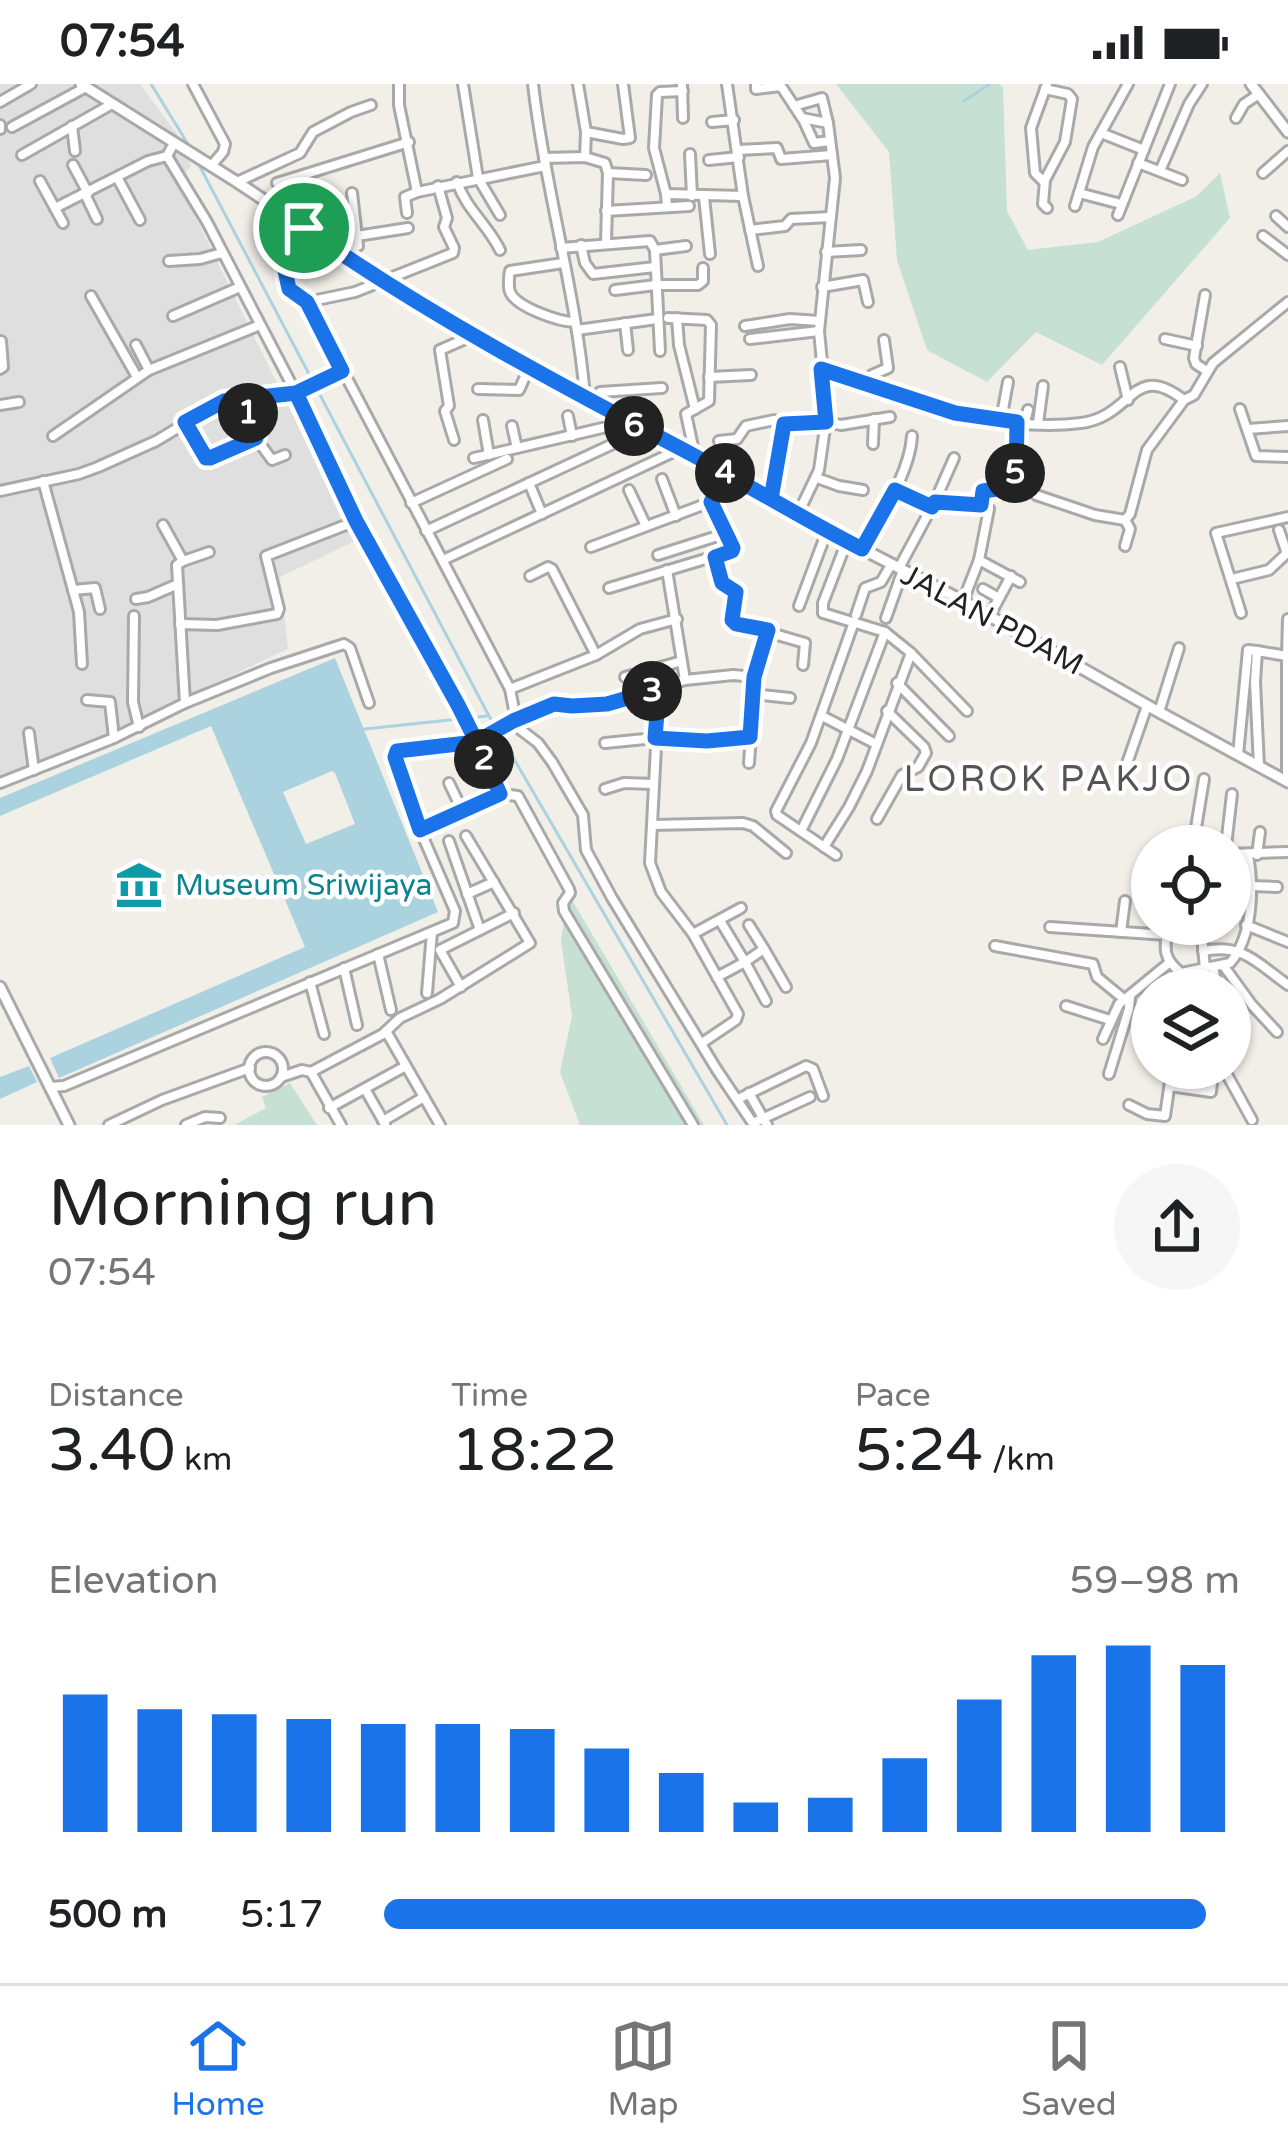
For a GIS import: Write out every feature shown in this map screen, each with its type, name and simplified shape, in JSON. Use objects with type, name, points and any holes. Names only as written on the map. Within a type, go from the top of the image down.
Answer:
[{"type":"street","points":[[0,102],[31,84]]},
{"type":"street","points":[[193,84],[225,144],[208,165]]},
{"type":"street","points":[[399,84],[417,192]]},
{"type":"street","points":[[463,84],[478,178],[500,214]]},
{"type":"street","points":[[533,84],[588,401],[600,392],[662,388]]},
{"type":"street","points":[[578,84],[585,157]]},
{"type":"street","points":[[586,132],[629,139],[623,84]]},
{"type":"street","points":[[728,84],[758,266]]},
{"type":"street","points":[[756,84],[756,89],[781,86],[814,143],[830,141]]},
{"type":"street","points":[[1075,206],[1093,147],[1128,84]]},
{"type":"street","points":[[1079,193],[1120,209],[1170,84]]},
{"type":"street","points":[[1160,172],[1202,84]]},
{"type":"street","points":[[1251,84],[1288,132]]},
{"type":"street","points":[[12,128],[84,86]]},
{"type":"street","name":"JALAN PDAM","points":[[84,86],[472,336],[1288,781]]},
{"type":"street","points":[[1044,182],[1035,173],[1031,128],[1046,87],[1072,99],[1065,142],[1044,182],[1042,200],[1047,208]]},
{"type":"street","points":[[667,207],[654,148],[657,94],[682,88],[683,118]]},
{"type":"street","points":[[1236,118],[1244,104],[1259,94]]},
{"type":"street","points":[[794,106],[822,98],[835,178],[819,326],[826,422],[817,478],[798,514]]},
{"type":"street","points":[[22,155],[112,104]]},
{"type":"street","points":[[237,182],[298,155],[313,132],[371,106]]},
{"type":"street","points":[[802,118],[828,122]]},
{"type":"street","points":[[712,122],[734,120]]},
{"type":"street","points":[[72,127],[75,151]]},
{"type":"street","points":[[1101,133],[1144,151]]},
{"type":"street","points":[[278,183],[409,142]]},
{"type":"street","points":[[55,208],[166,156],[174,143]]},
{"type":"street","points":[[709,160],[776,148],[782,159],[832,155]]},
{"type":"street","points":[[1263,173],[1288,152]]},
{"type":"street","points":[[690,154],[690,201]]},
{"type":"street","points":[[166,156],[301,390],[356,521],[479,740],[500,794]]},
{"type":"street","points":[[407,213],[405,197],[417,192],[585,157],[602,161],[608,173],[606,243]]},
{"type":"street","points":[[1138,163],[1182,180]]},
{"type":"street","points":[[73,165],[97,219]]},
{"type":"street","points":[[608,173],[646,175]]},
{"type":"street","points":[[117,177],[140,220]]},
{"type":"street","points":[[40,181],[63,224]]},
{"type":"street","points":[[457,182],[500,250]]},
{"type":"street","points":[[307,302],[355,292],[454,251],[445,230],[447,218],[438,186]]},
{"type":"street","points":[[319,256],[358,247],[352,193]]},
{"type":"street","points":[[666,194],[690,201]]},
{"type":"street","points":[[607,211],[743,196]]},
{"type":"street","points":[[704,197],[710,254]]},
{"type":"street","points":[[1276,216],[1288,227]]},
{"type":"street","points":[[750,230],[784,226],[791,219],[831,217]]},
{"type":"street","points":[[296,222],[280,234],[278,244],[289,289],[307,302],[443,560],[510,689],[514,720],[538,743],[583,815],[586,850],[657,974],[738,1099],[759,1123]]},
{"type":"street","points":[[357,236],[408,228]]},
{"type":"street","points":[[1263,236],[1288,255]]},
{"type":"street","points":[[561,248],[652,243],[656,285],[679,345],[695,409]]},
{"type":"street","points":[[581,245],[593,274],[655,268]]},
{"type":"street","points":[[655,250],[686,247]]},
{"type":"street","points":[[826,252],[861,250]]},
{"type":"street","points":[[169,261],[222,253]]},
{"type":"street","points":[[563,262],[510,271],[510,292],[551,319],[576,326],[668,318],[710,322],[709,401],[686,414],[695,456]]},
{"type":"street","points":[[615,290],[700,284],[703,268]]},
{"type":"street","points":[[822,287],[863,280],[868,302]]},
{"type":"street","points":[[173,316],[240,287]]},
{"type":"street","points":[[91,296],[137,377]]},
{"type":"street","points":[[1205,296],[1195,363],[1207,370]]},
{"type":"street","points":[[1125,520],[1147,450],[1184,400],[1194,394],[1207,370],[1288,302]]},
{"type":"street","points":[[660,351],[668,318]]},
{"type":"street","points":[[746,326],[781,320],[819,326]]},
{"type":"street","points":[[626,323],[628,350]]},
{"type":"street","points":[[53,436],[149,370],[260,326]]},
{"type":"street","points":[[750,339],[819,326]]},
{"type":"street","points":[[454,440],[446,420],[449,406],[440,350],[472,336]]},
{"type":"street","points":[[1165,339],[1197,346]]},
{"type":"street","points":[[870,386],[872,375],[888,368],[884,340]]},
{"type":"street","points":[[0,369],[2,341]]},
{"type":"street","points":[[136,345],[149,370]]},
{"type":"street","points":[[1120,367],[1128,400]]},
{"type":"street","points":[[478,388],[519,391],[529,368]]},
{"type":"street","points":[[821,369],[955,413],[1021,422],[1088,422],[1115,411],[1150,383],[1184,400]]},
{"type":"street","points":[[0,491],[98,467],[156,441],[221,402],[301,390],[342,371]]},
{"type":"street","points":[[709,377],[751,375]]},
{"type":"street","points":[[1001,420],[1008,382]]},
{"type":"street","points":[[1038,423],[1042,386]]},
{"type":"street","points":[[244,399],[256,438],[270,459],[284,455]]},
{"type":"street","points":[[0,405],[19,402]]},
{"type":"street","points":[[1240,409],[1256,456],[1288,457]]},
{"type":"street","points":[[981,505],[983,491],[1016,481],[1021,422],[1028,410]]},
{"type":"street","points":[[568,416],[572,436]]},
{"type":"street","points":[[719,441],[739,439],[746,426],[774,420],[841,425],[890,417]]},
{"type":"street","points":[[873,444],[874,419]]},
{"type":"street","points":[[483,420],[490,454]]},
{"type":"street","points":[[185,422],[206,458],[256,438]]},
{"type":"street","points":[[474,458],[628,422]]},
{"type":"street","points":[[771,499],[784,424]]},
{"type":"street","points":[[512,426],[517,448]]},
{"type":"street","points":[[1248,429],[1288,426]]},
{"type":"street","points":[[426,531],[643,430]]},
{"type":"street","points":[[862,549],[895,490],[912,436]]},
{"type":"street","points":[[443,560],[680,449]]},
{"type":"street","points":[[886,618],[898,568],[954,458]]},
{"type":"street","points":[[411,503],[507,459]]},
{"type":"street","points":[[591,548],[711,502],[724,473]]},
{"type":"street","points":[[817,478],[863,490]]},
{"type":"street","points":[[662,479],[676,515]]},
{"type":"street","points":[[44,481],[79,612],[82,664]]},
{"type":"street","points":[[529,483],[542,514]]},
{"type":"street","points":[[628,490],[646,526]]},
{"type":"street","points":[[895,490],[934,504],[989,509],[979,560],[963,601]]},
{"type":"street","points":[[1036,495],[1125,520]]},
{"type":"street","points":[[609,588],[733,550],[711,502]]},
{"type":"street","points":[[1241,613],[1216,533],[1288,517]]},
{"type":"street","points":[[1125,520],[1130,529],[1125,545]]},
{"type":"street","points":[[181,624],[217,625],[277,614],[266,556],[356,521]]},
{"type":"street","points":[[163,525],[183,561]]},
{"type":"street","points":[[1236,578],[1269,570],[1287,554],[1279,530]]},
{"type":"street","points":[[799,606],[827,531]]},
{"type":"street","points":[[658,555],[727,533]]},
{"type":"street","points":[[847,542],[823,614],[855,619],[885,632],[911,652],[967,711]]},
{"type":"street","points":[[184,703],[177,565],[209,552]]},
{"type":"street","points":[[715,557],[722,583],[736,592],[733,622],[805,643],[802,665]]},
{"type":"street","points":[[979,560],[1016,579],[989,616]]},
{"type":"street","points":[[836,855],[777,814],[777,808],[822,716],[866,588],[898,568]]},
{"type":"street","points":[[530,576],[552,569],[596,655]]},
{"type":"street","points":[[667,570],[685,680]]},
{"type":"street","points":[[136,598],[178,584]]},
{"type":"street","points":[[73,590],[94,588],[100,609]]},
{"type":"street","points":[[983,589],[999,598]]},
{"type":"street","points":[[134,616],[133,702],[139,727]]},
{"type":"street","points":[[510,689],[596,655],[640,629],[677,619]]},
{"type":"street","points":[[1288,619],[1288,781]]},
{"type":"street","points":[[749,763],[754,677],[768,630]]},
{"type":"street","points":[[801,831],[848,729],[885,632]]},
{"type":"street","points":[[0,783],[114,738],[184,703],[344,644],[350,648],[369,703]]},
{"type":"street","points":[[1159,712],[1179,648]]},
{"type":"street","points":[[1238,755],[1248,650],[1287,656]]},
{"type":"street","points":[[1257,651],[1258,766]]},
{"type":"street","points":[[824,847],[867,771],[911,652]]},
{"type":"street","points":[[625,677],[682,661]]},
{"type":"street","points":[[49,1086],[64,1086],[453,923],[456,915],[420,830],[397,751],[479,740],[554,704],[607,704],[685,680],[754,677]]},
{"type":"street","points":[[897,683],[949,736]]},
{"type":"street","points":[[659,689],[649,853],[655,880],[693,934],[738,1017],[704,1046]]},
{"type":"street","points":[[753,694],[790,698]]},
{"type":"street","points":[[87,700],[110,702],[114,738]]},
{"type":"street","points":[[1124,769],[1148,706]]},
{"type":"street","points":[[877,819],[900,777],[918,767],[926,753],[887,711]]},
{"type":"street","points":[[822,716],[876,744]]},
{"type":"street","points":[[29,733],[34,770]]},
{"type":"street","points":[[605,743],[750,737]]},
{"type":"street","points":[[1196,825],[1204,779]]},
{"type":"street","points":[[449,783],[463,812]]},
{"type":"street","points":[[605,789],[624,783],[654,784]]},
{"type":"street","points":[[420,830],[500,794],[518,796],[569,889],[564,911],[693,1125]]},
{"type":"street","points":[[1230,825],[1232,794]]},
{"type":"street","points":[[652,825],[743,823],[786,853]]},
{"type":"street","points":[[1251,892],[1260,832]]},
{"type":"street","points":[[280,1078],[280,1060],[269,1052],[256,1056],[250,1068],[252,1077],[264,1085],[295,1072],[310,1072],[530,943],[466,836]]},
{"type":"street","points":[[448,841],[480,930]]},
{"type":"street","points":[[1253,855],[1288,852]]},
{"type":"street","points":[[467,894],[494,882]]},
{"type":"street","points":[[1252,886],[1277,887]]},
{"type":"street","points":[[1121,932],[1125,901]]},
{"type":"street","points":[[693,934],[741,908]]},
{"type":"street","points":[[460,987],[440,950],[514,913]]},
{"type":"street","points":[[722,924],[766,1001]]},
{"type":"street","points":[[749,925],[786,987]]},
{"type":"street","points":[[1050,927],[1131,932]]},
{"type":"street","points":[[1251,927],[1288,942]]},
{"type":"street","points":[[427,993],[432,932]]},
{"type":"street","points":[[1165,945],[1169,963],[1176,969]]},
{"type":"street","points":[[1203,945],[1214,967],[1277,1032]]},
{"type":"street","points":[[1205,969],[1230,963],[1241,945]]},
{"type":"street","points":[[995,946],[1093,964],[1097,977],[1127,998],[1130,1009],[1109,1074]]},
{"type":"street","points":[[1203,951],[1223,947],[1239,951],[1288,985]]},
{"type":"street","points":[[718,976],[764,949]]},
{"type":"street","points":[[378,954],[391,1010]]},
{"type":"street","points":[[1102,1039],[1127,998],[1169,963]]},
{"type":"street","points":[[344,968],[357,1025]]},
{"type":"street","points":[[310,982],[324,1034]]},
{"type":"street","points":[[0,987],[68,1123],[54,1125]]},
{"type":"street","points":[[1066,1006],[1110,1020]]},
{"type":"street","points":[[386,1030],[440,1125]]},
{"type":"street","points":[[738,1099],[806,1066],[813,1069],[823,1096]]},
{"type":"street","points":[[329,1108],[404,1067]]},
{"type":"street","points":[[109,1125],[250,1068]]},
{"type":"street","points":[[310,1072],[341,1125]]},
{"type":"street","points":[[365,1089],[384,1123],[424,1097]]},
{"type":"street","points":[[1130,1105],[1165,1116],[1170,1089]]},
{"type":"street","points":[[1233,1089],[1252,1120]]},
{"type":"street","points":[[749,1094],[759,1123]]},
{"type":"street","points":[[759,1123],[810,1097]]},
{"type":"street","points":[[186,1125],[205,1117],[220,1118]]},
{"type":"shaded area","points":[[0,84],[140,84],[177,134],[191,166],[178,182],[355,541],[280,577],[288,649],[0,783]]},
{"type":"green space","points":[[836,84],[999,84],[1003,88],[1007,211],[1028,250],[1098,242],[1197,196],[1220,173],[1230,218],[1102,365],[1036,332],[987,382],[927,350],[897,260],[889,152]]},
{"type":"green space","points":[[568,893],[704,1125],[580,1125],[560,1072],[572,1016],[561,941]]},
{"type":"green space","points":[[290,1083],[317,1125],[234,1125],[266,1108],[262,1097]]},
{"type":"water","points":[[335,658],[438,912],[59,1078],[50,1058],[305,947],[211,726],[0,816],[0,798]],"holes":[[[335,773],[355,824],[306,844],[283,792]]]},
{"type":"water","points":[[29,1066],[37,1082],[0,1099],[0,1077]]},
{"type":"waterway","points":[[151,84],[191,149]]},
{"type":"waterway","points":[[964,101],[990,84]]},
{"type":"waterway","points":[[198,163],[489,716],[727,1125]]},
{"type":"waterway","points":[[365,729],[487,716]]},
{"type":"place","name":"Museum Sriwijaya","points":[[139,885]]},
{"type":"district","name":"LOROK PAKJO","points":[[1049,779]]},
{"type":"route","points":[[304,228],[296,222],[278,238],[287,285],[292,294],[307,302],[342,371],[296,393],[224,401],[185,422],[202,454],[210,458],[256,438],[244,399],[296,393],[356,521],[458,705],[471,730],[476,742],[500,794],[420,830],[397,751],[476,742],[554,704],[607,704],[659,689],[655,738],[750,737],[754,677],[768,630],[732,620],[736,592],[722,583],[715,557],[733,548],[711,502],[724,473],[771,499],[784,424],[826,422],[821,369],[955,413],[1017,422],[1016,481],[983,491],[981,505],[935,502],[932,507],[895,490],[862,549],[827,531],[784,506],[771,499],[724,473],[695,456],[592,403],[445,320],[304,228]]}]
